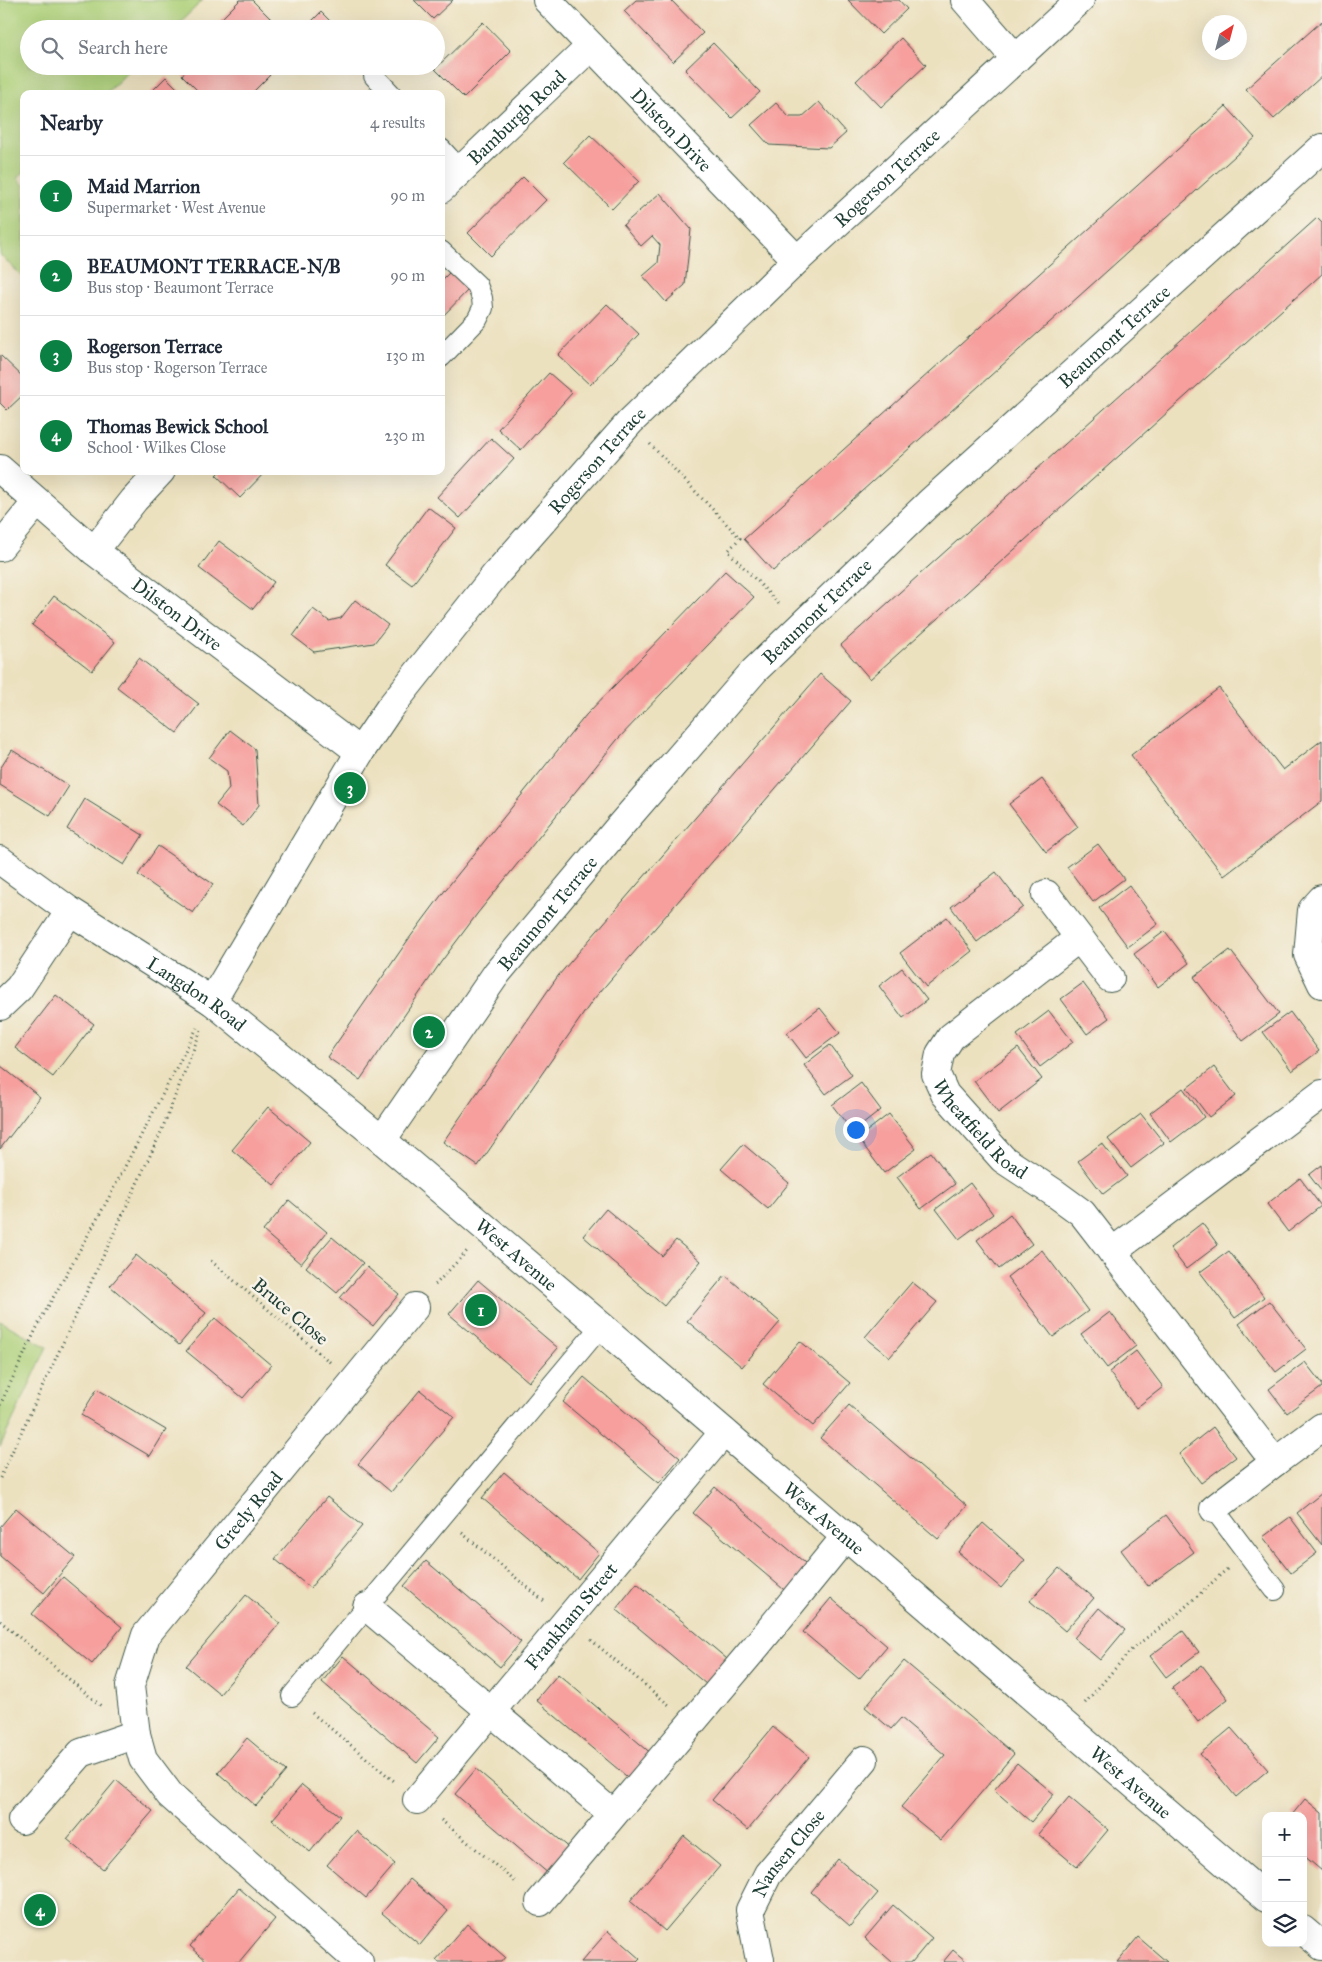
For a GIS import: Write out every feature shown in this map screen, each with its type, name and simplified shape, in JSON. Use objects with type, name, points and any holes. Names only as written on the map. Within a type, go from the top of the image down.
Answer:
[{"type":"street","name":"Dilston Drive","points":[[547,0],[797,260]]},
{"type":"street","points":[[965,0],[1016,59]]},
{"type":"street","name":"Rogerson Terrace","points":[[212,1001],[360,752],[389,709],[496,574],[630,422],[797,260],[1080,0]]},
{"type":"street","name":"Bamburgh Road","points":[[451,179],[591,46]]},
{"type":"street","name":"Beaumont Terrace","points":[[382,1140],[497,973],[620,826],[747,679],[928,504],[1322,148]]},
{"type":"street","name":"Dilston Drive","points":[[0,469],[94,552],[360,752]]},
{"type":"street","points":[[94,552],[134,500],[157,475]]},
{"type":"street","points":[[0,547],[37,502]]},
{"type":"street","name":"Langdon Road","points":[[0,860],[70,911],[212,1001],[382,1140]]},
{"type":"street","points":[[1046,894],[1110,978]]},
{"type":"street","points":[[1322,899],[1312,910],[1308,955],[1322,984]]},
{"type":"street","points":[[0,1006],[19,988],[70,911]]},
{"type":"street","name":"Wheatfield Road","points":[[1079,938],[951,1037],[940,1054],[936,1074],[945,1094],[1002,1159],[1056,1194],[1082,1214],[1275,1462]]},
{"type":"street","points":[[1112,1252],[1322,1094]]},
{"type":"street","name":"West Avenue","points":[[382,1140],[1262,1895]]},
{"type":"street","name":"Greely Road","points":[[359,1962],[170,1795],[143,1760],[136,1734],[130,1686],[146,1636],[415,1306]]},
{"type":"street","points":[[1214,1509],[1322,1427]]},
{"type":"street","name":"Frankham Street","points":[[417,1800],[724,1432]]},
{"type":"street","points":[[540,1902],[752,1651],[846,1536]]},
{"type":"street","points":[[367,1607],[608,1810],[618,1809]]},
{"type":"street","points":[[22,1820],[81,1753],[136,1734]]},
{"type":"street","name":"Nansen Close","points":[[762,1961],[750,1910],[768,1874],[864,1760]]},
{"type":"street","points":[[1307,1933],[1322,1946]]},
{"type":"lane","points":[[374,76],[387,90]]},
{"type":"lane","points":[[445,161],[451,179]]},
{"type":"lane","points":[[445,255],[477,285],[482,298],[483,308],[477,320],[445,353]]},
{"type":"lane","points":[[292,1696],[601,1326]]},
{"type":"lane","points":[[1214,1509],[1275,1590]]},
{"type":"path","points":[[630,422],[740,538],[728,551],[800,626]]},
{"type":"path","points":[[0,1405],[40,1321],[106,1203],[212,1001]]},
{"type":"path","points":[[0,1478],[161,1132],[212,1001]]},
{"type":"path","points":[[415,1306],[488,1229]]},
{"type":"path","name":"Bruce Close","points":[[211,1261],[354,1382]]},
{"type":"path","points":[[1065,1725],[1133,1648],[1172,1619],[1247,1553]]},
{"type":"path","points":[[0,1621],[136,1734]]},
{"type":"green space","points":[[0,0],[203,0],[182,20],[20,20],[20,75],[125,75],[109,90],[20,90],[20,175],[17,178],[20,181],[20,274],[0,255]]},
{"type":"green space","points":[[0,1321],[47,1347],[0,1447]]},
{"type":"building","points":[[240,0],[252,0],[272,20],[220,20]]},
{"type":"building","points":[[414,0],[453,0],[433,19]]},
{"type":"building","points":[[636,0],[671,0],[703,33],[673,62],[624,11]]},
{"type":"building","points":[[848,0],[899,0],[907,9],[881,34]]},
{"type":"building","points":[[321,12],[329,20],[313,20]]},
{"type":"building","points":[[1322,21],[1322,76],[1274,119],[1246,89]]},
{"type":"building","points":[[483,22],[511,51],[464,98],[441,75],[445,75],[445,59]]},
{"type":"building","points":[[901,38],[926,65],[881,107],[856,81]]},
{"type":"building","points":[[713,43],[760,92],[732,118],[685,70]]},
{"type":"building","points":[[182,75],[270,75],[255,90],[197,90]]},
{"type":"building","points":[[166,77],[179,90],[153,90]]},
{"type":"building","points":[[819,102],[846,133],[829,148],[769,145],[751,125],[776,103],[789,117],[802,117]]},
{"type":"building","points":[[1226,106],[1255,138],[773,571],[744,539]]},
{"type":"building","points":[[590,135],[639,181],[612,209],[564,162]]},
{"type":"building","points":[[523,177],[546,200],[491,256],[468,233]]},
{"type":"building","points":[[660,193],[691,229],[685,285],[666,302],[643,276],[658,263],[660,245],[652,236],[641,246],[623,225]]},
{"type":"building","points":[[1317,218],[1322,223],[1322,274],[870,679],[841,645]]},
{"type":"building","points":[[451,271],[469,289],[445,314],[445,277]]},
{"type":"building","points":[[607,304],[639,334],[590,385],[558,355]]},
{"type":"building","points":[[0,355],[20,374],[20,398],[7,410],[0,403]]},
{"type":"building","points":[[549,373],[572,393],[521,450],[498,429]]},
{"type":"building","points":[[491,438],[514,459],[460,518],[437,497]]},
{"type":"building","points":[[216,475],[262,475],[240,498]]},
{"type":"building","points":[[428,507],[456,528],[412,585],[385,565]]},
{"type":"building","points":[[219,541],[274,582],[253,609],[199,568]]},
{"type":"building","points":[[725,571],[754,597],[617,740],[477,914],[441,962],[360,1080],[327,1057],[408,940],[446,889],[586,715]]},
{"type":"building","points":[[54,596],[115,642],[92,671],[32,625]]},
{"type":"building","points":[[355,600],[388,625],[374,643],[314,652],[293,636],[313,609],[329,621],[341,618]]},
{"type":"building","points":[[139,658],[199,704],[177,733],[117,687]]},
{"type":"building","points":[[820,674],[851,701],[593,1000],[478,1166],[443,1142],[558,976]]},
{"type":"building","points":[[1219,688],[1283,770],[1322,740],[1322,801],[1224,876],[1131,755]]},
{"type":"building","points":[[230,730],[255,749],[259,805],[243,826],[216,805],[229,789],[227,771],[209,758]]},
{"type":"building","points":[[12,750],[69,786],[50,816],[0,785],[0,769]]},
{"type":"building","points":[[1042,779],[1078,827],[1046,852],[1009,804]]},
{"type":"building","points":[[85,799],[143,835],[124,865],[67,829]]},
{"type":"building","points":[[1098,844],[1124,879],[1093,902],[1067,867]]},
{"type":"building","points":[[158,846],[213,884],[193,913],[138,875]]},
{"type":"building","points":[[996,872],[1023,907],[977,942],[951,907]]},
{"type":"building","points":[[1129,885],[1158,924],[1128,947],[1099,908]]},
{"type":"building","points":[[947,917],[972,951],[926,987],[900,953]]},
{"type":"building","points":[[1165,931],[1189,963],[1158,987],[1134,954]]},
{"type":"building","points":[[1230,950],[1279,1014],[1243,1041],[1194,977]]},
{"type":"building","points":[[902,968],[927,1000],[903,1018],[879,986]]},
{"type":"building","points":[[1083,983],[1109,1018],[1087,1034],[1061,999]]},
{"type":"building","points":[[56,995],[94,1024],[53,1077],[15,1048]]},
{"type":"building","points":[[820,1008],[840,1033],[806,1058],[787,1033]]},
{"type":"building","points":[[1049,1011],[1073,1042],[1040,1067],[1017,1035]]},
{"type":"building","points":[[1290,1012],[1319,1051],[1292,1071],[1263,1032]]},
{"type":"building","points":[[830,1045],[852,1075],[826,1094],[804,1065]]},
{"type":"building","points":[[1018,1048],[1042,1079],[998,1113],[974,1081]]},
{"type":"building","points":[[1,1066],[40,1097],[0,1149],[0,1068]]},
{"type":"building","points":[[1214,1067],[1236,1096],[1209,1117],[1187,1088]]},
{"type":"building","points":[[861,1083],[881,1110],[853,1132],[832,1105]]},
{"type":"building","points":[[1183,1088],[1204,1117],[1171,1142],[1150,1113]]},
{"type":"building","points":[[268,1107],[310,1142],[274,1185],[232,1150]]},
{"type":"building","points":[[889,1114],[916,1149],[884,1173],[858,1138]]},
{"type":"building","points":[[1141,1114],[1164,1143],[1131,1168],[1108,1139]]},
{"type":"building","points":[[1102,1143],[1127,1176],[1103,1194],[1078,1161]]},
{"type":"building","points":[[743,1144],[789,1183],[768,1209],[721,1169]]},
{"type":"building","points":[[931,1152],[955,1184],[921,1209],[897,1177]]},
{"type":"building","points":[[1322,1165],[1322,1192],[1309,1175]]},
{"type":"building","points":[[1300,1178],[1321,1206],[1288,1232],[1267,1204]]},
{"type":"building","points":[[970,1183],[993,1214],[959,1239],[936,1209]]},
{"type":"building","points":[[289,1200],[327,1232],[301,1264],[263,1231]]},
{"type":"building","points":[[606,1209],[662,1256],[676,1240],[701,1261],[664,1306],[583,1236]]},
{"type":"building","points":[[1010,1214],[1032,1244],[999,1269],[977,1240]]},
{"type":"building","points":[[1202,1223],[1218,1245],[1186,1269],[1170,1248]]},
{"type":"building","points":[[332,1237],[363,1263],[337,1293],[306,1267]]},
{"type":"building","points":[[1042,1250],[1088,1311],[1053,1337],[1007,1277]]},
{"type":"building","points":[[1229,1251],[1264,1297],[1235,1318],[1200,1272]]},
{"type":"building","points":[[136,1255],[206,1313],[179,1345],[110,1286]]},
{"type":"building","points":[[367,1267],[399,1294],[373,1326],[340,1298]]},
{"type":"building","points":[[725,1275],[780,1322],[742,1367],[687,1321]]},
{"type":"building","points":[[478,1280],[558,1348],[529,1382],[449,1314]]},
{"type":"building","points":[[912,1282],[937,1302],[890,1357],[865,1337]]},
{"type":"building","points":[[1269,1301],[1306,1349],[1276,1372],[1239,1324]]},
{"type":"building","points":[[1110,1312],[1136,1346],[1107,1368],[1081,1334]]},
{"type":"building","points":[[215,1318],[271,1365],[243,1398],[186,1351]]},
{"type":"building","points":[[800,1341],[850,1383],[813,1426],[763,1384]]},
{"type":"building","points":[[1136,1351],[1163,1387],[1136,1408],[1109,1372]]},
{"type":"building","points":[[1305,1362],[1322,1384],[1322,1387],[1287,1413],[1269,1389]]},
{"type":"building","points":[[584,1377],[680,1458],[659,1483],[563,1402]]},
{"type":"building","points":[[97,1389],[166,1430],[150,1456],[81,1415]]},
{"type":"building","points":[[420,1390],[454,1417],[391,1492],[358,1464]]},
{"type":"building","points":[[849,1405],[967,1506],[938,1539],[820,1438]]},
{"type":"building","points":[[1213,1427],[1236,1457],[1201,1483],[1179,1454]]},
{"type":"building","points":[[504,1472],[599,1553],[578,1579],[482,1498]]},
{"type":"building","points":[[715,1487],[811,1568],[789,1594],[693,1513]]},
{"type":"building","points":[[1322,1493],[1322,1545],[1297,1513]]},
{"type":"building","points":[[327,1497],[362,1526],[310,1588],[275,1559]]},
{"type":"building","points":[[16,1508],[75,1557],[44,1593],[0,1556],[0,1527]]},
{"type":"building","points":[[1166,1515],[1194,1552],[1148,1586],[1121,1550]]},
{"type":"building","points":[[1290,1517],[1317,1553],[1291,1573],[1263,1537]]},
{"type":"building","points":[[983,1523],[1025,1560],[1001,1588],[958,1552]]},
{"type":"building","points":[[426,1561],[521,1642],[500,1667],[404,1586]]},
{"type":"building","points":[[1059,1568],[1094,1598],[1065,1631],[1030,1601]]},
{"type":"building","points":[[63,1577],[122,1627],[92,1664],[32,1614]]},
{"type":"building","points":[[637,1583],[733,1664],[712,1689],[616,1609]]},
{"type":"building","points":[[246,1595],[280,1623],[220,1694],[186,1666]]},
{"type":"building","points":[[831,1598],[887,1646],[859,1679],[803,1632]]},
{"type":"building","points":[[1099,1608],[1125,1630],[1100,1660],[1074,1638]]},
{"type":"building","points":[[1183,1631],[1199,1652],[1166,1677],[1150,1656]]},
{"type":"building","points":[[343,1656],[439,1737],[417,1763],[322,1682]]},
{"type":"building","points":[[904,1661],[1014,1754],[941,1840],[901,1807],[945,1755],[901,1718],[891,1729],[865,1707]]},
{"type":"building","points":[[1202,1665],[1228,1699],[1198,1722],[1172,1688]]},
{"type":"building","points":[[558,1674],[653,1755],[632,1781],[536,1700]]},
{"type":"building","points":[[773,1727],[809,1757],[748,1830],[712,1800]]},
{"type":"building","points":[[1231,1728],[1268,1770],[1236,1797],[1200,1754]]},
{"type":"building","points":[[247,1738],[286,1771],[256,1806],[218,1773]]},
{"type":"building","points":[[1017,1763],[1054,1794],[1031,1822],[994,1790]]},
{"type":"building","points":[[476,1769],[572,1850],[550,1875],[455,1794]]},
{"type":"building","points":[[116,1780],[153,1811],[103,1869],[67,1839]]},
{"type":"building","points":[[302,1785],[340,1816],[310,1852],[272,1820]]},
{"type":"building","points":[[1069,1797],[1108,1830],[1077,1867],[1038,1834]]},
{"type":"building","points":[[1305,1799],[1322,1813],[1322,1871],[1307,1858],[1307,1812],[1294,1812]]},
{"type":"building","points":[[356,1831],[395,1864],[366,1898],[327,1865]]},
{"type":"building","points":[[684,1836],[720,1866],[665,1931],[630,1901]]},
{"type":"building","points":[[838,1859],[878,1893],[850,1926],[811,1892]]},
{"type":"building","points":[[410,1879],[448,1911],[420,1945],[382,1913]]},
{"type":"building","points":[[239,1888],[275,1919],[239,1962],[208,1962],[190,1946]]},
{"type":"building","points":[[893,1905],[932,1938],[912,1962],[892,1962],[865,1938]]},
{"type":"building","points":[[467,1924],[505,1957],[501,1962],[439,1962],[436,1960]]},
{"type":"building","points":[[608,1931],[640,1959],[637,1962],[581,1962]]},
{"type":"building","points":[[1138,1937],[1167,1962],[1117,1962]]},
{"type":"building","points":[[953,1950],[967,1962],[943,1962]]},
{"type":"place","name":"Rogerson Terrace","points":[[350,788]]},
{"type":"place","name":"BEAUMONT TERRACE-N/B","points":[[429,1032]]},
{"type":"place","name":"Maid Marrion","points":[[481,1310]]},
{"type":"place","name":"Thomas Bewick School","points":[[40,1910]]}]
